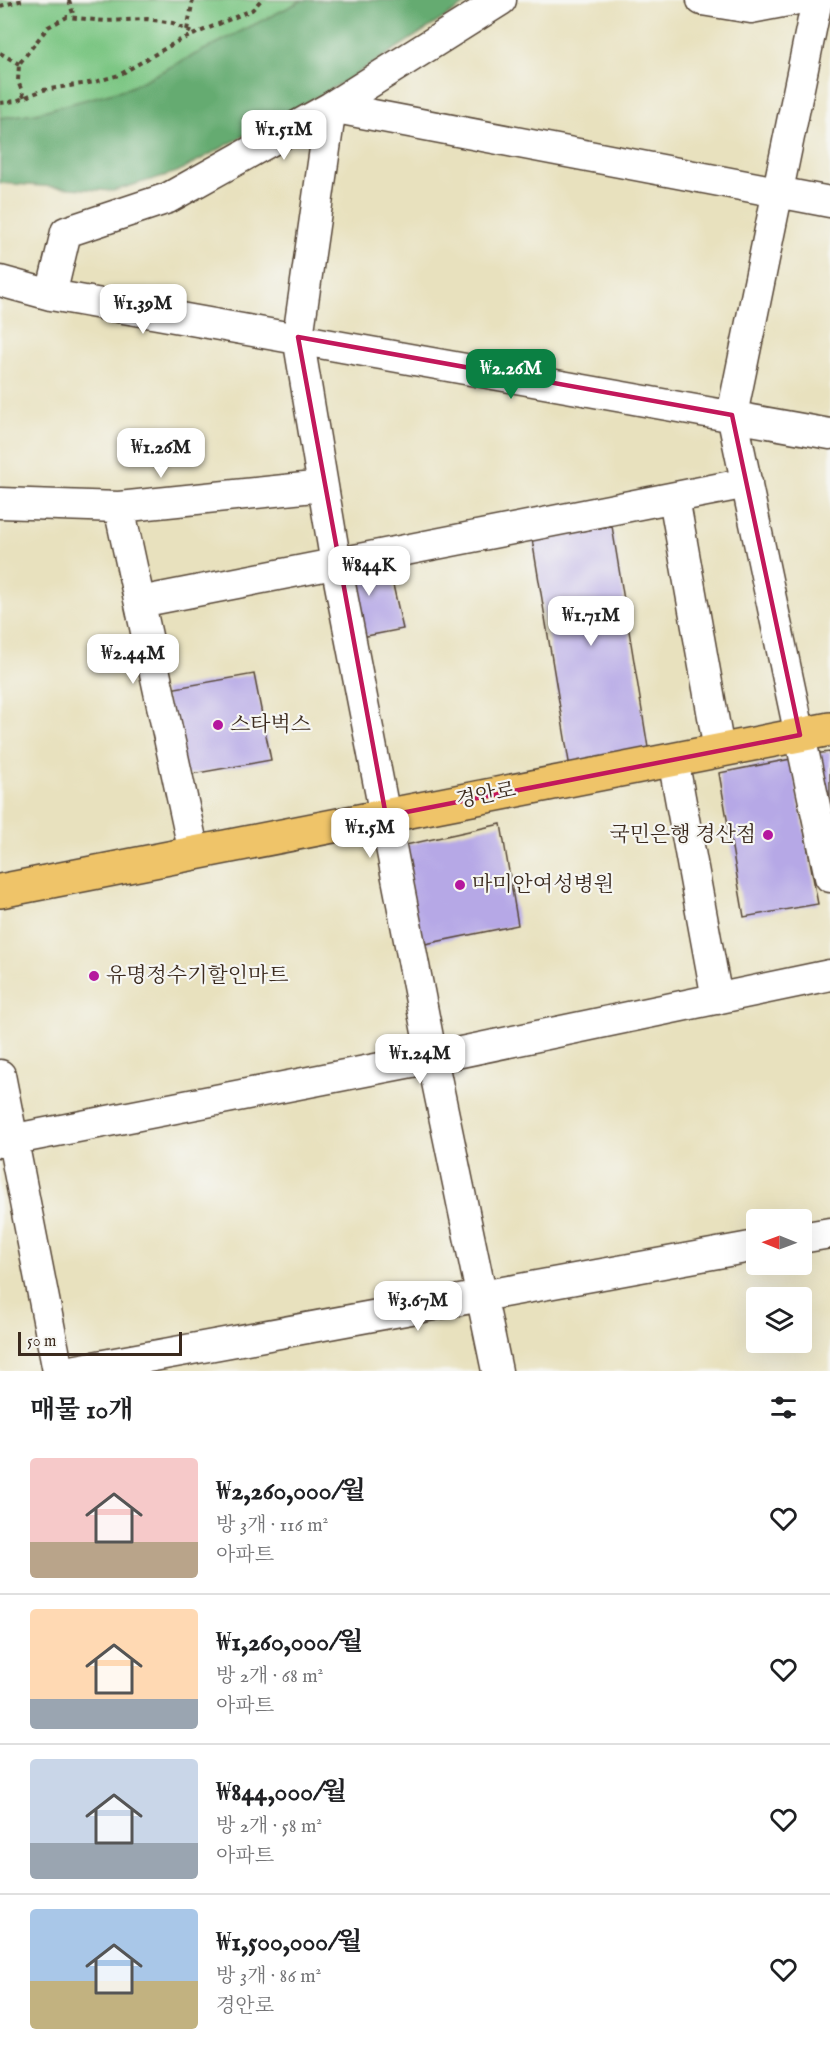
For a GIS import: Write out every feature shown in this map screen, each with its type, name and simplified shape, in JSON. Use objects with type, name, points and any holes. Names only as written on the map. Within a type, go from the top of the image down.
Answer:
[{"type":"main road","name":"경안로","points":[[0,891],[815,732]]},
{"type":"street","points":[[51,294],[66,232],[168,198],[330,107],[501,0]]},
{"type":"street","points":[[702,0],[751,8],[793,0]]},
{"type":"street","points":[[817,0],[780,192],[732,415],[747,483],[815,732],[830,877]]},
{"type":"street","points":[[330,107],[830,202]]},
{"type":"street","points":[[330,107],[298,337],[336,564],[432,1059],[497,1371]]},
{"type":"street","points":[[0,281],[51,294],[830,434]]},
{"type":"street","points":[[140,602],[747,483]]},
{"type":"street","points":[[0,503],[119,507],[323,486]]},
{"type":"street","points":[[674,498],[718,750]]},
{"type":"street","points":[[119,507],[194,853]]},
{"type":"street","points":[[673,759],[717,999]]},
{"type":"street","points":[[6,1141],[432,1059],[830,975]]},
{"type":"street","points":[[0,1075],[6,1141],[58,1371]]},
{"type":"street","points":[[812,1236],[830,1233]]},
{"type":"street","points":[[71,1371],[746,1248]]},
{"type":"path","points":[[0,6],[23,0]]},
{"type":"path","points":[[69,0],[74,17]]},
{"type":"path","points":[[187,30],[193,0]]},
{"type":"path","points":[[0,103],[24,98],[43,90],[95,82],[119,75],[143,59],[252,10],[261,0]]},
{"type":"path","points":[[24,98],[18,81],[19,64],[48,27],[67,17],[105,21],[147,19],[173,23],[196,34]]},
{"type":"path","points":[[0,53],[19,64]]},
{"type":"highlighted area","points":[[298,337],[732,415],[800,735],[386,816]]},
{"type":"green space","points":[[0,0],[303,0],[129,88],[36,113],[0,118]]},
{"type":"green space","points":[[303,0],[472,0],[342,83],[177,172],[113,191],[0,183],[0,118],[36,113],[129,88]]},
{"type":"building","points":[[612,526],[649,754],[570,768],[532,539]]},
{"type":"building","points":[[386,554],[403,629],[351,639],[336,564]]},
{"type":"building","name":"스타벅스","points":[[254,674],[271,760],[181,776],[164,690]]},
{"type":"building","points":[[830,752],[830,830],[812,754]]},
{"type":"building","points":[[791,759],[818,904],[744,917],[719,773]]},
{"type":"building","name":"마미안여성병원","points":[[501,824],[518,925],[420,945],[401,846]]},
{"type":"place","name":"스타벅스","points":[[218,725]]},
{"type":"place","name":"국민은행 경산점","points":[[768,835]]},
{"type":"place","name":"마미안여성병원","points":[[460,885]]},
{"type":"place","name":"유명정수기할인마트","points":[[94,976]]}]
